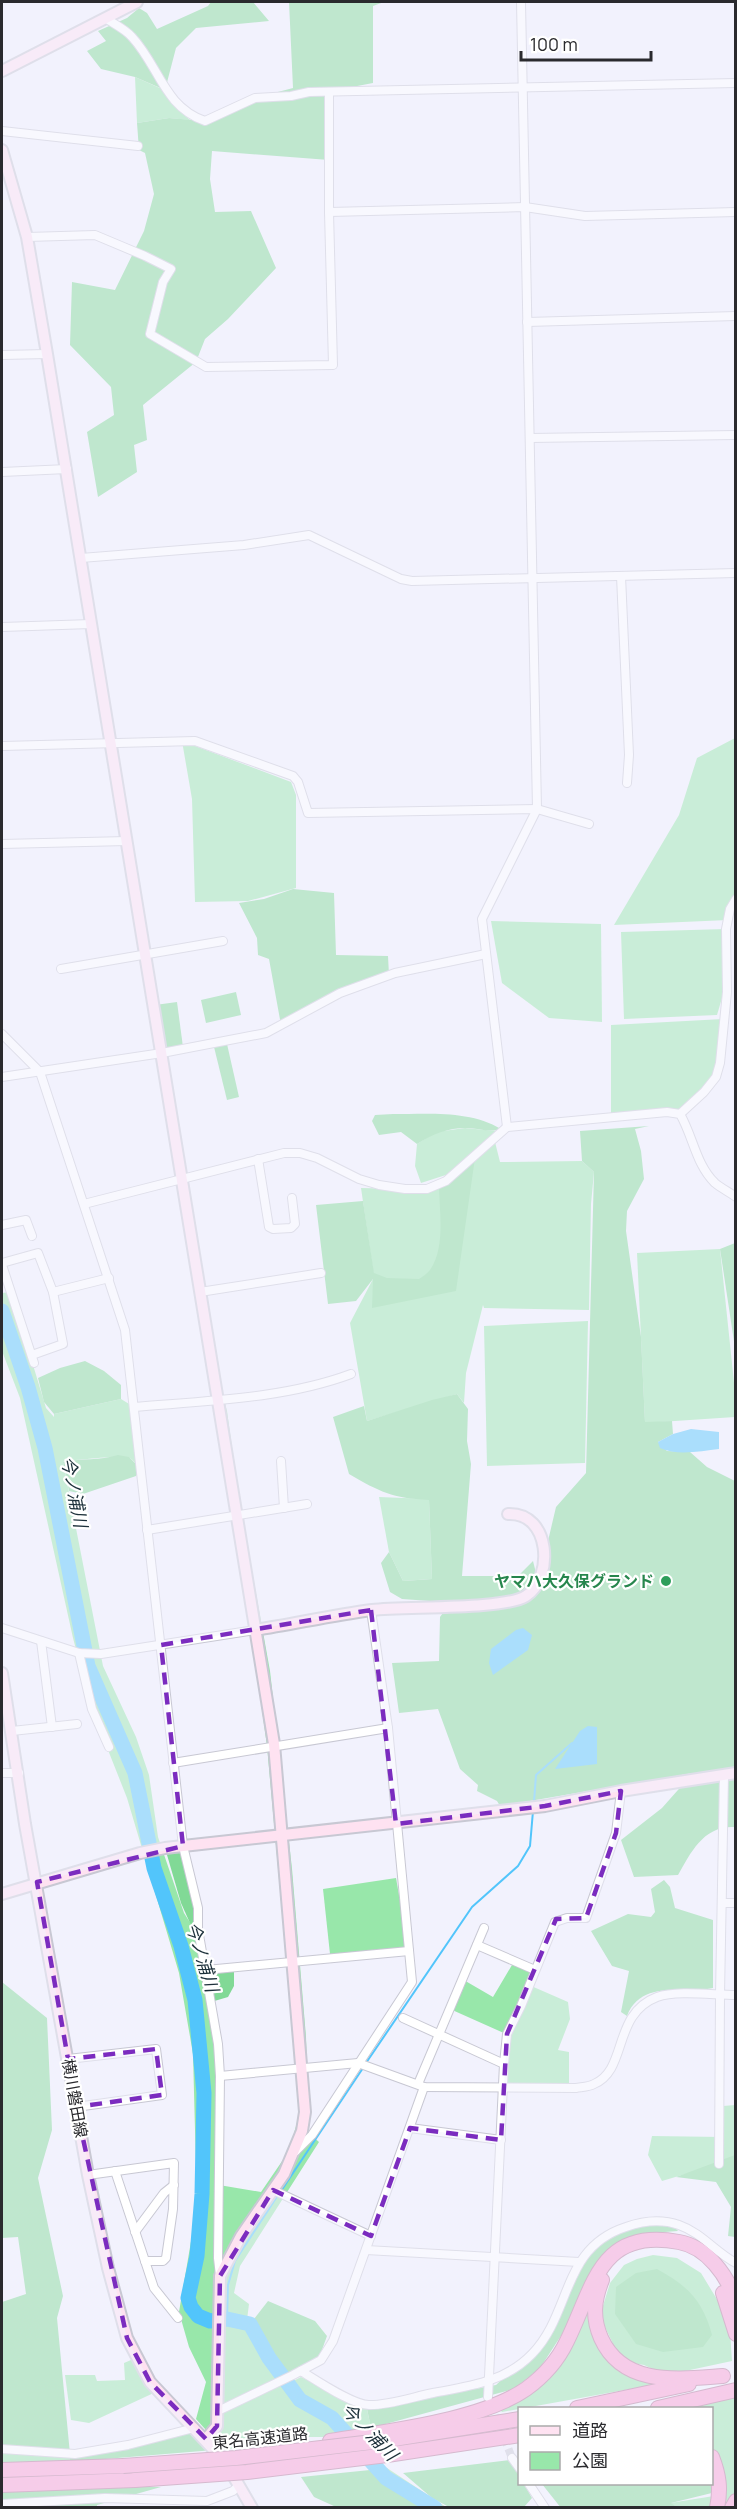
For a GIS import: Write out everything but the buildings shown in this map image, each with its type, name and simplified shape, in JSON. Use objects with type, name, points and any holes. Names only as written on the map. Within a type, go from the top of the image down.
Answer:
[{"type":"highway","points":[[379,2437],[492,2407],[526,2389],[549,2369],[559,2356],[595,2275],[607,2260],[623,2248],[641,2241],[660,2238],[683,2242],[701,2251],[716,2266],[735,2302]]},
{"type":"highway","points":[[729,2374],[660,2378],[637,2374],[618,2362],[605,2348],[596,2328],[594,2310],[596,2294],[603,2279],[613,2266],[627,2255],[654,2248],[682,2251],[698,2261],[715,2278],[726,2300],[735,2334]]},
{"type":"highway","points":[[586,2407],[729,2374]]},
{"type":"highway","points":[[666,2407],[735,2390]]},
{"type":"highway","name":"東名高速道路","points":[[2,2470],[123,2466],[236,2458],[518,2419]]},
{"type":"highway","name":"東名高速道路","points":[[2,2486],[247,2472],[387,2455],[518,2435]]},
{"type":"highway","points":[[713,2462],[718,2474],[720,2491],[717,2508]]},
{"type":"highway","points":[[732,2508],[735,2501]]},
{"type":"street","points":[[2,71],[137,2]]},
{"type":"street","points":[[507,1127],[482,919],[537,809],[520,2]]},
{"type":"street","points":[[105,18],[133,37],[176,104],[198,119],[212,120],[243,102],[255,98],[329,92],[735,83]]},
{"type":"street","points":[[27,237],[95,235],[171,269],[163,282],[150,334],[206,367],[333,365],[328,212],[329,92]]},
{"type":"street","points":[[2,131],[138,147]]},
{"type":"street","points":[[2,150],[27,237],[47,354],[274,1744],[302,2069],[304,2112],[302,2132],[294,2153],[273,2190],[235,2247],[220,2276]]},
{"type":"street","points":[[328,212],[525,207],[585,216],[735,212]]},
{"type":"street","points":[[527,322],[735,316]]},
{"type":"street","points":[[2,355],[47,354]]},
{"type":"street","points":[[530,438],[735,435]]},
{"type":"street","points":[[2,472],[66,469]]},
{"type":"street","points":[[81,558],[244,545],[309,535],[401,579],[412,581],[735,573]]},
{"type":"street","points":[[621,576],[629,754],[627,783]]},
{"type":"street","points":[[2,627],[91,624]]},
{"type":"street","points":[[2,746],[195,741],[293,776],[298,782],[308,813],[537,809],[589,824]]},
{"type":"street","points":[[2,844],[127,841]]},
{"type":"street","points":[[84,1204],[182,1177],[284,1153],[300,1153],[317,1158],[359,1179],[379,1185],[405,1189],[427,1189],[447,1181],[507,1127],[667,1112],[680,1114],[716,1077],[720,1063],[727,992],[726,929],[730,909],[735,899]]},
{"type":"street","points":[[61,969],[223,941]]},
{"type":"street","points":[[2,1077],[162,1053],[266,1033],[340,993],[395,973],[486,954]]},
{"type":"street","points":[[2,1034],[40,1072],[125,1330],[183,1846],[198,1908],[198,1929],[218,2044],[220,2076],[218,2410],[217,2426],[206,2439]]},
{"type":"street","points":[[680,1114],[688,1127],[702,1165],[715,1183],[735,1197]]},
{"type":"street","points":[[258,1159],[269,1227],[273,1229],[291,1228],[295,1224],[292,1198]]},
{"type":"street","points":[[2,1225],[26,1220],[32,1236]]},
{"type":"street","points":[[38,1253],[53,1292],[63,1344],[33,1359],[2,1264],[38,1253]]},
{"type":"street","points":[[200,1292],[321,1273]]},
{"type":"street","points":[[53,1292],[109,1278]]},
{"type":"street","points":[[134,1407],[218,1400],[324,1384],[351,1374]]},
{"type":"street","points":[[281,1461],[284,1508]]},
{"type":"street","points":[[147,1530],[307,1504]]},
{"type":"street","points":[[2,1628],[79,1653],[101,1654],[371,1610],[512,1602],[526,1596],[535,1587],[544,1564],[540,1533],[536,1524],[525,1516],[508,1514]]},
{"type":"street","points":[[294,2153],[312,2135],[412,1982],[388,1728],[371,1610]]},
{"type":"street","points":[[40,1641],[52,1727]]},
{"type":"street","points":[[79,1653],[92,1710],[109,1747]]},
{"type":"street","name":"横川磐田線","points":[[2,1673],[25,1824],[88,2175],[108,2268],[127,2338],[150,2382],[206,2439],[227,2465],[252,2508]]},
{"type":"street","points":[[12,1731],[77,1724]]},
{"type":"street","points":[[173,1762],[274,1744],[388,1728]]},
{"type":"street","points":[[2,1773],[19,1773]]},
{"type":"street","points":[[2,1894],[37,1882],[165,1848],[545,1806],[621,1791],[730,1774],[722,1903],[720,2164]]},
{"type":"street","points":[[488,2397],[507,2034],[555,1922],[567,1918],[586,1918],[616,1833],[621,1791]]},
{"type":"street","points":[[722,1903],[735,1903]]},
{"type":"street","points":[[218,2410],[321,2360],[333,2341],[410,2128],[421,2085],[438,2035],[484,1928]]},
{"type":"street","points":[[477,1945],[535,1970]]},
{"type":"street","points":[[206,1970],[409,1951]]},
{"type":"street","points":[[220,2076],[358,2063],[421,2085],[576,2088],[594,2084],[603,2078],[614,2062],[627,2024],[634,2013],[646,2002],[659,1996],[735,1995]]},
{"type":"street","points":[[404,2018],[504,2064]]},
{"type":"street","points":[[68,2060],[156,2049],[162,2095],[76,2107]]},
{"type":"street","points":[[410,2128],[501,2140]]},
{"type":"street","points":[[88,2175],[174,2163],[173,2209],[166,2258],[163,2261],[145,2261]]},
{"type":"street","points":[[115,2171],[154,2288],[178,2318]]},
{"type":"street","points":[[135,2232],[164,2193],[174,2185]]},
{"type":"street","points":[[273,2190],[371,2236]]},
{"type":"street","points":[[301,2371],[342,2395],[368,2406],[487,2383],[516,2368],[546,2338],[579,2262],[598,2240],[616,2230],[640,2222],[679,2225],[698,2233],[735,2263]]},
{"type":"street","points":[[366,2250],[579,2262]]},
{"type":"street","points":[[2,2449],[75,2454],[128,2445],[194,2428]]},
{"type":"street","points":[[512,2458],[518,2467]]},
{"type":"street","points":[[2,2504],[105,2498],[178,2504],[218,2498],[233,2491],[239,2485]]},
{"type":"street","name":"横川磐田線","points":[[239,2485],[243,2508]]},
{"type":"street","points":[[530,2485],[544,2508]]},
{"type":"highlighted area","points":[[371,1610],[396,1824],[545,1806],[621,1791],[616,1833],[586,1918],[556,1919],[507,2034],[501,2140],[410,2128],[371,2236],[273,2190],[220,2276],[217,2426],[206,2439],[150,2382],[127,2338],[76,2107],[162,2095],[156,2049],[68,2059],[37,1882],[183,1846],[161,1645]]},
{"type":"green space","points":[[211,2],[253,2],[269,21],[196,28],[176,48],[165,90],[135,77],[101,69],[87,51],[106,41],[98,31],[127,18],[139,8],[147,13],[157,29],[208,6]]},
{"type":"green space","points":[[289,2],[384,2],[373,6],[373,83],[326,92],[329,160],[212,151],[210,179],[215,212],[251,211],[276,268],[228,319],[205,339],[196,362],[143,405],[147,440],[134,445],[137,472],[98,497],[87,432],[114,415],[111,387],[70,345],[72,282],[115,290],[144,231],[154,194],[145,153],[139,150],[137,123],[169,118],[205,121],[255,98],[293,88]]},
{"type":"green space","points":[[135,77],[162,89],[171,103],[190,120],[169,118],[137,123]]},
{"type":"green space","points":[[735,738],[736,905],[728,920],[614,925],[679,815],[697,758]]},
{"type":"green space","points":[[182,741],[291,782],[296,795],[296,888],[248,901],[195,902],[192,799]]},
{"type":"green space","points":[[293,889],[334,893],[336,955],[388,956],[389,975],[313,1005],[281,1025],[269,959],[258,955],[257,938],[239,903],[264,899]]},
{"type":"green space","points":[[491,921],[601,924],[602,1022],[549,1018],[502,983]]},
{"type":"green space","points":[[726,929],[727,981],[717,1015],[624,1019],[621,932]]},
{"type":"green space","points":[[236,992],[241,1015],[206,1023],[201,1000]]},
{"type":"green space","points":[[177,1002],[183,1047],[163,1051],[155,1005]]},
{"type":"green space","points":[[723,1019],[722,1071],[680,1114],[611,1118],[611,1025]]},
{"type":"green space","points":[[227,1044],[239,1097],[227,1100],[214,1047]]},
{"type":"green space","points":[[448,1114],[476,1119],[501,1129],[493,1131],[467,1128],[447,1130],[417,1144],[401,1132],[379,1135],[372,1121],[375,1115]]},
{"type":"green space","points":[[649,1126],[635,1129],[641,1151],[644,1179],[627,1211],[626,1231],[641,1337],[645,1422],[672,1421],[673,1434],[658,1442],[667,1451],[690,1452],[707,1467],[735,1481],[735,1827],[715,1830],[707,1835],[694,1849],[678,1875],[634,1877],[621,1840],[662,1808],[693,1773],[500,1806],[497,1801],[477,1791],[478,1785],[460,1769],[438,1709],[399,1713],[392,1663],[439,1661],[440,1617],[445,1610],[512,1602],[523,1591],[512,1599],[444,1602],[402,1599],[390,1592],[381,1563],[389,1552],[403,1581],[432,1579],[429,1500],[405,1498],[387,1493],[349,1474],[333,1417],[364,1406],[367,1421],[457,1394],[468,1409],[467,1441],[471,1464],[462,1576],[518,1576],[533,1561],[537,1577],[540,1575],[556,1507],[586,1473],[594,1172],[582,1161],[580,1131]]},
{"type":"green space","points":[[465,1128],[496,1131],[468,1161],[495,1142],[500,1162],[582,1161],[594,1172],[591,1204],[589,1310],[484,1308],[483,1305],[466,1373],[464,1403],[457,1394],[367,1421],[350,1323],[374,1277],[361,1188],[405,1189],[438,1184],[452,1173],[421,1183],[415,1166],[417,1144],[436,1132]]},
{"type":"green space","points":[[475,1158],[456,1291],[372,1308],[373,1279],[356,1301],[328,1304],[316,1205],[363,1201],[374,1273],[387,1278],[419,1279],[430,1270],[438,1251],[440,1240],[439,1184]]},
{"type":"green space","points":[[736,1243],[735,1348],[720,1249]]},
{"type":"green space","points":[[720,1249],[735,1392],[735,1417],[645,1423],[637,1253]]},
{"type":"green space","points":[[11,1292],[46,1408],[54,1417],[54,1414],[121,1399],[134,1407],[140,1468],[126,1457],[63,1462],[103,1666],[136,1737],[149,1775],[158,1837],[184,1913],[201,1940],[220,2085],[219,2185],[261,2192],[289,2151],[300,2112],[267,1746],[214,1365],[227,1411],[239,1499],[270,1671],[292,1869],[306,2037],[309,2133],[319,2142],[240,2266],[234,2293],[249,2304],[247,2320],[287,2384],[301,2377],[367,2409],[371,2428],[326,2437],[293,2437],[224,2450],[196,2419],[206,2382],[189,2347],[179,2312],[197,2206],[193,2054],[179,1973],[127,1798],[91,1707],[73,1638],[20,1398],[2,1351],[2,1293]]},
{"type":"green space","points":[[588,1321],[585,1463],[487,1466],[484,1326]]},
{"type":"green space","points":[[85,1361],[104,1371],[121,1385],[121,1399],[54,1414],[44,1402],[38,1378],[60,1368]]},
{"type":"green space","points":[[118,1455],[129,1457],[140,1468],[136,1476],[83,1494],[69,1491],[63,1462]]},
{"type":"green space","points":[[379,1497],[429,1499],[432,1579],[403,1581],[389,1552]]},
{"type":"green space","points":[[183,1846],[198,1929],[194,1932],[181,1903],[165,1848]]},
{"type":"green space","points":[[396,1878],[409,1951],[330,1954],[323,1889]]},
{"type":"green space","points":[[664,1880],[670,1887],[675,1908],[713,1920],[713,1988],[653,1992],[634,2004],[627,2016],[621,2012],[629,1971],[612,1966],[591,1931],[628,1914],[651,1917],[655,1912],[651,1889]]},
{"type":"green space","points":[[512,1965],[535,1970],[529,1985],[568,2002],[570,2019],[558,2050],[569,2052],[569,2085],[504,2087],[506,2034],[450,2009],[462,1979],[493,1997]]},
{"type":"green space","points":[[234,1967],[234,1986],[228,1997],[211,2002],[206,1970]]},
{"type":"green space","points":[[2,1982],[47,2018],[52,2130],[38,2178],[63,2296],[57,2318],[70,2454],[2,2446],[2,2302],[26,2294],[18,2237],[2,2238]]},
{"type":"green space","points":[[735,2105],[735,2156],[719,2164],[662,2181],[648,2155],[652,2136],[723,2137],[723,2106]]},
{"type":"green space","points":[[735,2155],[735,2237],[728,2236],[731,2207],[716,2182],[676,2177]]},
{"type":"green space","points":[[671,2223],[678,2231],[652,2233],[630,2239],[605,2252],[590,2273],[568,2325],[540,2368],[514,2389],[371,2428],[367,2409],[496,2385],[546,2338],[579,2262],[622,2228]]},
{"type":"green space","points":[[653,2255],[677,2258],[701,2273],[721,2306],[730,2331],[732,2361],[676,2373],[659,2372],[644,2365],[627,2362],[617,2352],[604,2325],[602,2309],[610,2283],[624,2265]]},
{"type":"green space","points":[[657,2269],[686,2288],[699,2304],[712,2335],[703,2347],[663,2352],[636,2344],[615,2314],[616,2287],[636,2273]]},
{"type":"green space","points":[[268,2301],[315,2321],[327,2336],[319,2358],[294,2371],[280,2374],[250,2324]]},
{"type":"green space","points":[[588,2308],[597,2339],[609,2358],[628,2371],[658,2384],[530,2407],[518,2407],[518,2409],[502,2412],[500,2410],[537,2389]]},
{"type":"green space","points":[[131,2360],[158,2391],[89,2423],[71,2420],[65,2375],[95,2375],[97,2381],[125,2380],[124,2363]]},
{"type":"green space","points":[[734,2390],[736,2495],[730,2507],[677,2507],[670,2503],[720,2495],[713,2466],[713,2407],[692,2407]]},
{"type":"green space","points":[[194,2428],[214,2450],[69,2462],[70,2454],[150,2443]]},
{"type":"green space","points":[[2,2450],[70,2454],[69,2462],[2,2465]]},
{"type":"green space","points":[[511,2460],[518,2474],[518,2485],[525,2485],[532,2498],[524,2507],[449,2507],[432,2498],[403,2473]]},
{"type":"green space","points":[[387,2468],[446,2507],[425,2507],[370,2470]]},
{"type":"green space","points":[[370,2470],[420,2506],[336,2507],[314,2497],[301,2477]]},
{"type":"green space","points":[[713,2470],[720,2491],[671,2503],[677,2507],[561,2508],[543,2485],[713,2485]]},
{"type":"green space","points":[[2,2485],[161,2487],[97,2505],[97,2507],[2,2508]]},
{"type":"water","points":[[691,1429],[719,1432],[719,1449],[681,1452],[660,1448],[658,1442],[673,1434]]},
{"type":"water","points":[[523,1628],[532,1635],[528,1650],[493,1675],[489,1663],[491,1649],[516,1630]]},
{"type":"water","points":[[588,1726],[597,1727],[597,1764],[555,1769],[580,1731]]},
{"type":"waterway","name":"今ノ浦川","points":[[2,1311],[28,1387],[45,1448],[88,1666],[135,1773],[154,1868],[181,1946],[195,2000],[204,2093],[202,2194],[197,2256],[188,2298],[191,2307],[198,2316],[210,2321],[227,2319],[250,2324],[269,2358],[300,2400],[332,2418],[386,2478],[435,2508]]},
{"type":"waterway","points":[[534,1802],[536,1775],[572,1743]]},
{"type":"waterway","points":[[366,2063],[472,1907],[518,1866],[530,1846],[533,1811]]},
{"type":"waterway","points":[[281,2191],[363,2068]]},
{"type":"waterway","points":[[227,2319],[228,2285],[235,2261],[278,2195]]},
{"type":"tunnel","points":[[491,2404],[512,2458]]},
{"type":"place","name":"ヤマハ大久保グランド","points":[[666,1581]]}]
